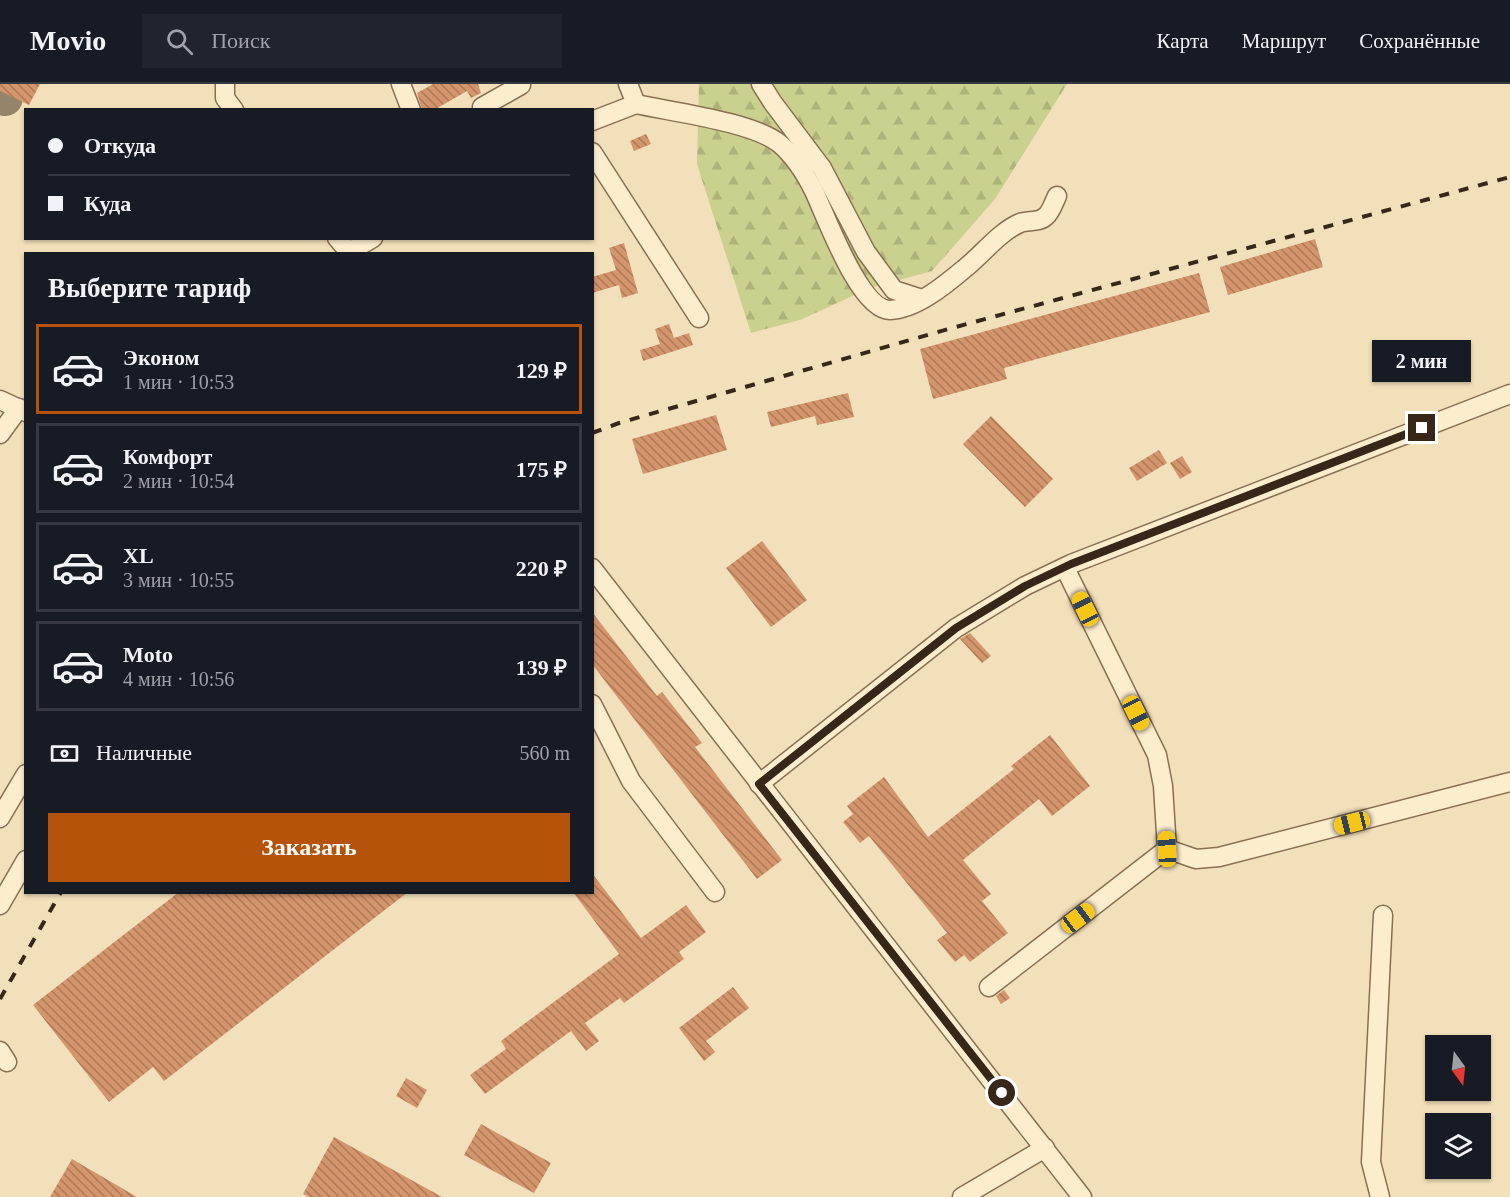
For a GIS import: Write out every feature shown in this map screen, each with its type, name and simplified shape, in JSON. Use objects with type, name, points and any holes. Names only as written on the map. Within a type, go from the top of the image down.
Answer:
[{"type":"street","points":[[225,84],[225,98],[232,108]]},
{"type":"street","points":[[401,84],[410,108]]},
{"type":"street","points":[[482,108],[521,84]]},
{"type":"street","points":[[628,84],[636,104]]},
{"type":"street","points":[[761,84],[822,168],[866,252],[894,290],[922,299]]},
{"type":"street","points":[[594,120],[636,104],[740,126],[765,134],[780,144],[797,164],[813,189],[856,282],[868,299],[879,308],[889,310],[933,294],[1005,233],[1022,222],[1037,221],[1046,216],[1057,196]]},
{"type":"street","points":[[594,155],[699,318]]},
{"type":"street","points":[[346,249],[368,240]]},
{"type":"street","points":[[759,784],[956,628],[1025,586],[1065,568],[1510,394]]},
{"type":"street","points":[[0,400],[22,410],[0,434]]},
{"type":"street","points":[[1065,568],[1157,754],[1163,786],[1167,849]]},
{"type":"street","points":[[594,571],[1082,1197]]},
{"type":"street","points":[[594,708],[631,781],[715,892]]},
{"type":"street","points":[[0,818],[24,777]]},
{"type":"street","points":[[1167,849],[1196,859],[1219,857],[1510,783]]},
{"type":"street","points":[[989,987],[1167,849]]},
{"type":"street","points":[[0,905],[24,863]]},
{"type":"street","points":[[1380,1197],[1371,1162],[1383,915]]},
{"type":"street","points":[[962,1197],[1045,1148]]},
{"type":"green space","points":[[699,84],[1067,84],[995,199],[932,271],[870,288],[800,320],[751,333],[697,164]]},
{"type":"building","points":[[0,84],[40,84],[29,105],[0,91]]},
{"type":"building","points":[[433,84],[478,84],[481,93],[471,98],[467,91],[437,108],[421,108],[417,93]]},
{"type":"building","points":[[646,134],[651,144],[634,151],[630,141]]},
{"type":"building","points":[[1315,239],[1323,267],[1228,295],[1220,267]]},
{"type":"building","points":[[624,243],[638,293],[622,298],[619,285],[594,292],[594,276],[616,270],[609,248]]},
{"type":"building","points":[[1199,273],[1210,312],[1004,368],[1007,379],[933,399],[920,349]]},
{"type":"building","points":[[669,324],[674,338],[689,333],[693,345],[643,361],[640,350],[660,344],[655,329]]},
{"type":"building","points":[[848,393],[854,417],[817,425],[815,416],[771,427],[767,412]]},
{"type":"building","points":[[716,415],[727,450],[643,474],[632,439]]},
{"type":"building","points":[[991,416],[1053,479],[1025,507],[963,444]]},
{"type":"building","points":[[1159,450],[1167,463],[1137,481],[1129,468]]},
{"type":"building","points":[[1182,456],[1192,472],[1180,479],[1170,463]]},
{"type":"building","points":[[762,541],[807,600],[771,627],[726,568]]},
{"type":"building","points":[[594,615],[657,696],[662,692],[702,743],[695,747],[782,860],[757,879],[594,667]]},
{"type":"building","points":[[970,633],[991,656],[982,663],[960,639]]},
{"type":"building","points":[[1050,735],[1090,786],[1052,816],[1039,799],[963,860],[991,894],[982,901],[1008,933],[970,962],[964,955],[955,962],[937,940],[947,933],[869,836],[860,843],[843,822],[853,814],[847,806],[884,777],[928,837],[1014,769],[1011,766]]},
{"type":"building","points":[[594,876],[641,938],[686,905],[706,932],[679,952],[684,959],[624,1003],[620,998],[585,1023],[599,1041],[586,1051],[571,1031],[485,1094],[470,1075],[506,1049],[501,1041],[619,954],[574,894],[594,894]]},
{"type":"building","points":[[176,894],[405,894],[164,1081],[153,1067],[109,1102],[33,1005]]},
{"type":"building","points":[[733,987],[749,1008],[706,1041],[715,1052],[704,1061],[679,1028]]},
{"type":"building","points":[[1004,990],[1010,998],[1001,1004],[996,996]]},
{"type":"building","points":[[406,1078],[427,1090],[417,1108],[396,1096]]},
{"type":"building","points":[[481,1124],[551,1163],[534,1193],[464,1155]]},
{"type":"building","points":[[334,1137],[442,1197],[309,1197],[303,1194]]},
{"type":"building","points":[[72,1159],[137,1197],[50,1197]]},
{"type":"taxiway","points":[[5,98],[6,94]]},
{"type":"railway","points":[[594,432],[619,423],[952,328],[1510,177]]},
{"type":"railway","points":[[0,999],[60,894]]},
{"type":"route","points":[[1002,1093],[759,784],[956,628],[1025,586],[1071,564],[1422,428]]}]
